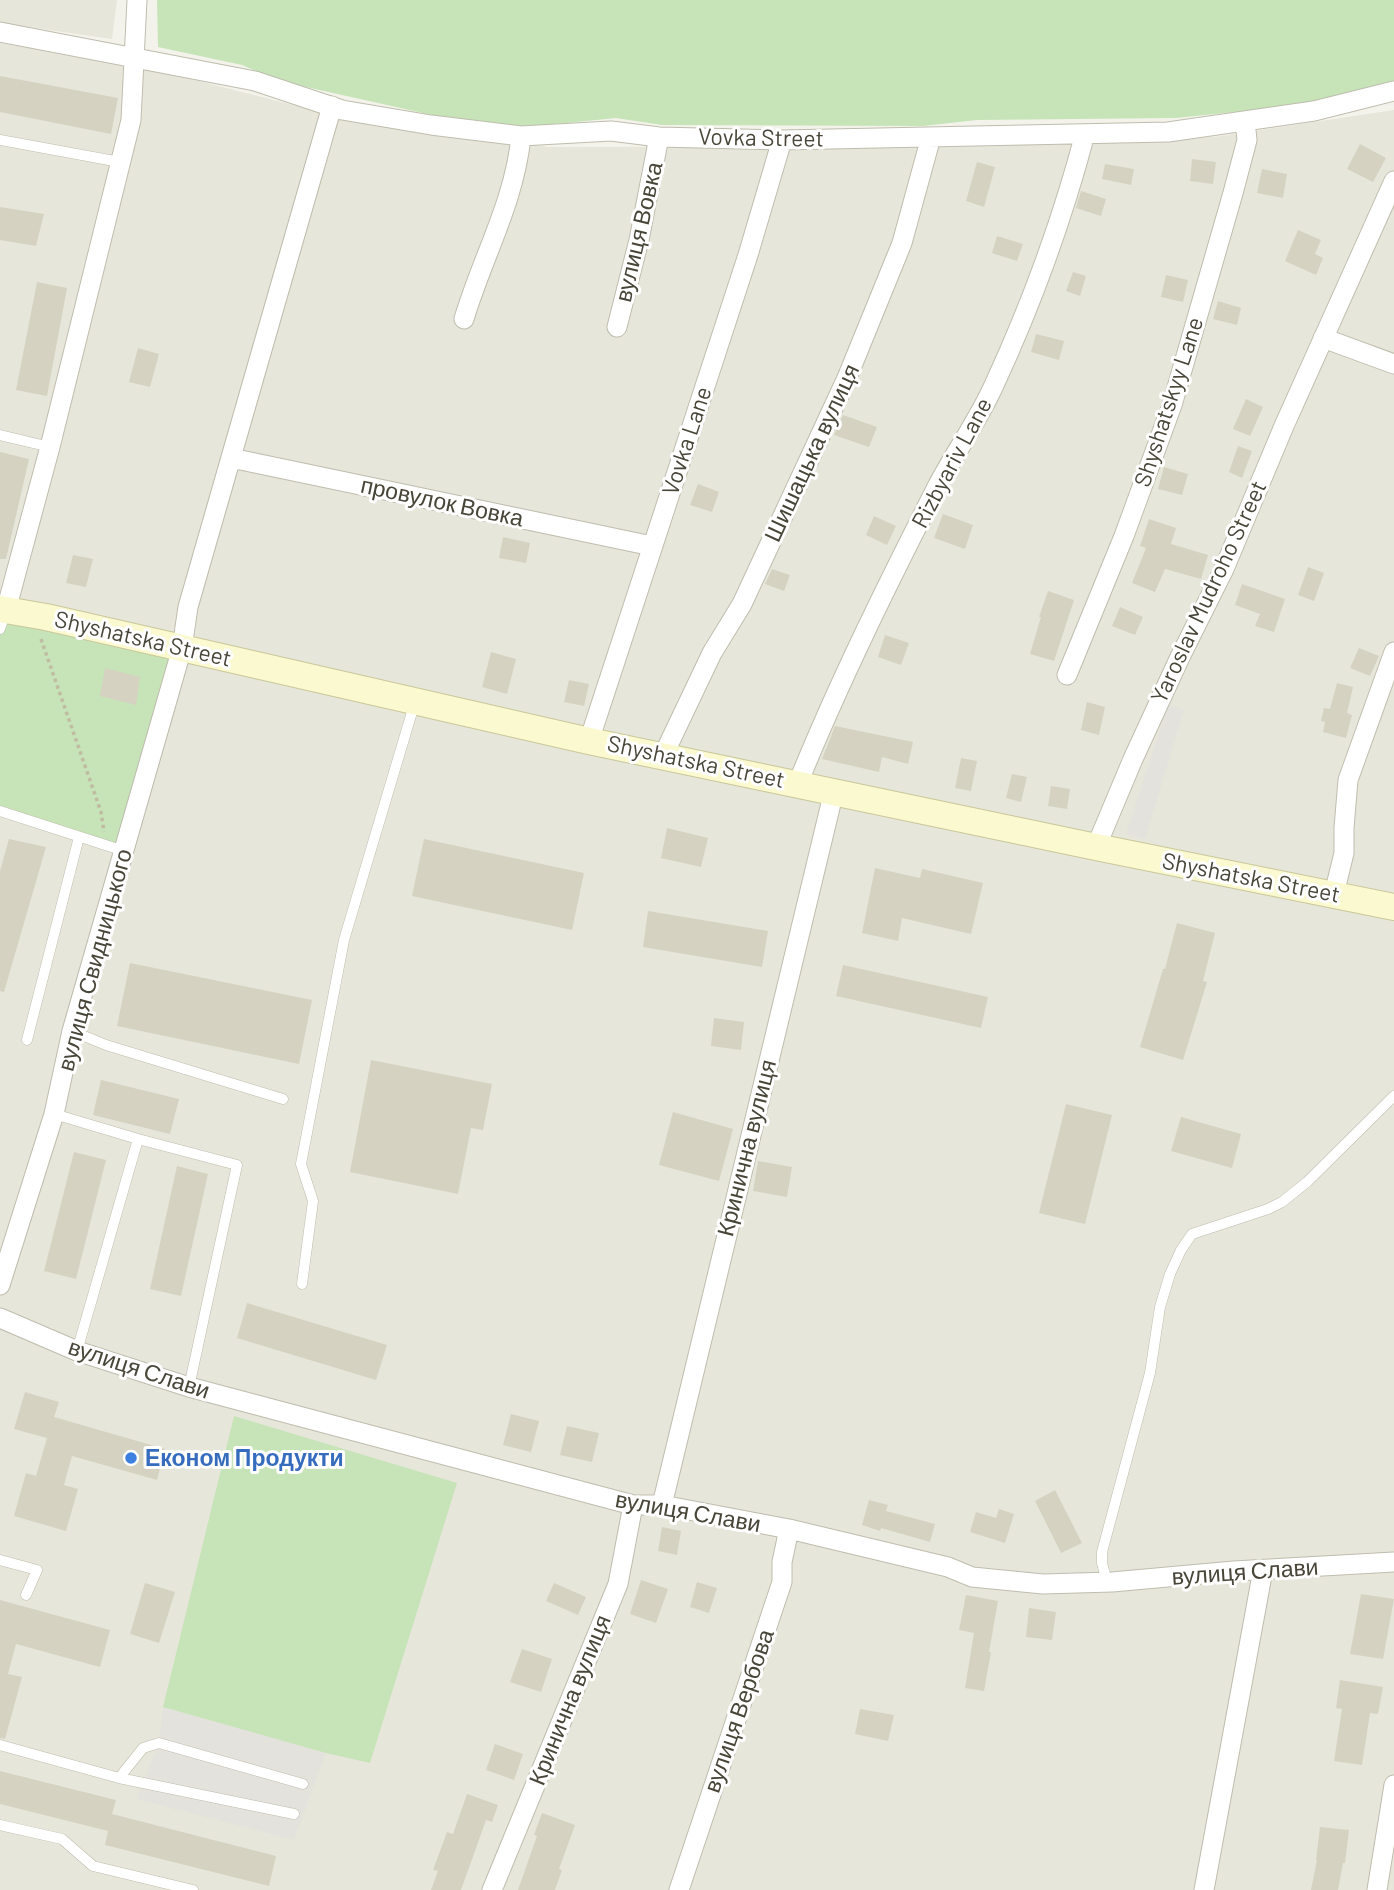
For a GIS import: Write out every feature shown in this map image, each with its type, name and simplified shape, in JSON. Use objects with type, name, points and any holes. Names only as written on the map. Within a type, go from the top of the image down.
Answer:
[{"type":"street","points":[[2,616],[50,447],[131,120],[137,0]]},
{"type":"street","points":[[0,32],[134,57]]},
{"type":"street","name":"Vovka Street","points":[[134,57],[255,81],[342,110],[521,136],[611,131],[659,137],[782,140],[1168,132],[1314,111],[1394,91]]},
{"type":"street","name":"вулиця Свидницького","points":[[0,1285],[54,1114],[72,1031],[184,641],[188,607],[332,106]]},
{"type":"street","name":"Shyshatskyy Lane","points":[[1068,676],[1124,536],[1172,405],[1247,140],[1245,121]]},
{"type":"street","name":"Rizbyariv Lane","points":[[798,783],[825,716],[939,484],[999,374],[1020,327],[1051,242],[1085,134]]},
{"type":"street","points":[[464,320],[471,295],[494,241],[519,160],[521,136]]},
{"type":"street","name":"вулиця Вовка","points":[[617,327],[659,137]]},
{"type":"street","name":"Шишацька вулиця","points":[[663,756],[712,653],[742,604],[847,378],[902,243],[930,137]]},
{"type":"street","name":"Vovka Lane","points":[[589,741],[748,255],[782,140]]},
{"type":"street","name":"Yaroslav Mudroho Street","points":[[1096,847],[1133,759],[1224,569],[1284,426],[1394,181]]},
{"type":"street","points":[[1324,338],[1394,364]]},
{"type":"street","name":"провулок Вовка","points":[[231,458],[652,546]]},
{"type":"street","name":"Shyshatska Street","points":[[2,616],[46,617],[184,641],[415,702],[589,741],[1394,907]]},
{"type":"street","points":[[1334,894],[1344,853],[1348,780],[1394,652]]},
{"type":"street","name":"Кринична вулиця","points":[[662,1505],[834,791]]},
{"type":"street","name":"вулиця Слави","points":[[0,1318],[77,1351],[189,1387],[633,1505],[662,1505],[789,1529],[948,1567],[972,1577],[1043,1584],[1107,1582],[1394,1562]]},
{"type":"street","name":"Кринична вулиця","points":[[492,1890],[618,1584],[633,1505]]},
{"type":"street","name":"вулиця Вербова","points":[[678,1890],[782,1582],[782,1562],[789,1529]]},
{"type":"street","points":[[1204,1890],[1263,1570]]},
{"type":"street","points":[[1377,1890],[1394,1785]]},
{"type":"lane","points":[[0,140],[120,162]]},
{"type":"lane","points":[[0,435],[50,447]]},
{"type":"lane","points":[[302,1284],[313,1201],[301,1164],[344,940],[415,702]]},
{"type":"lane","points":[[0,811],[124,851]]},
{"type":"lane","points":[[27,1040],[79,837]]},
{"type":"lane","points":[[72,1031],[106,1045],[283,1099]]},
{"type":"lane","points":[[1107,1582],[1101,1563],[1102,1552],[1150,1373],[1160,1307],[1181,1250],[1192,1234],[1282,1202],[1307,1182],[1394,1096]]},
{"type":"lane","points":[[54,1114],[237,1165],[189,1387]]},
{"type":"lane","points":[[77,1351],[138,1139]]},
{"type":"lane","points":[[0,1560],[37,1570],[26,1595]]},
{"type":"lane","points":[[119,1778],[143,1748],[159,1742],[303,1784]]},
{"type":"lane","points":[[0,1745],[119,1778],[293,1814]]},
{"type":"lane","points":[[0,1825],[62,1839],[93,1866],[193,1890]]},
{"type":"path","points":[[41,639],[101,812],[105,845]]},
{"type":"shaded area","points":[[0,0],[117,0],[112,39],[0,23]]},
{"type":"shaded area","points":[[0,43],[144,67],[348,119],[548,147],[984,146],[1214,137],[1394,110],[1394,1890],[0,1890]]},
{"type":"shaded area","points":[[1168,705],[1184,710],[1145,839],[1126,834]]},
{"type":"shaded area","points":[[163,1707],[326,1753],[294,1840],[136,1799],[159,1743]]},
{"type":"green space","points":[[157,0],[1394,0],[1394,84],[1293,106],[1176,118],[977,120],[923,126],[662,125],[616,118],[526,127],[432,115],[279,81],[242,65],[158,47]]},
{"type":"green space","points":[[6,610],[182,648],[124,851],[0,811],[0,629]]},
{"type":"green space","points":[[234,1416],[457,1483],[370,1763],[163,1707]]},
{"type":"building","points":[[0,76],[118,98],[111,134],[0,112]]},
{"type":"building","points":[[1360,144],[1386,158],[1373,182],[1347,169]]},
{"type":"building","points":[[1192,159],[1216,162],[1213,184],[1190,181]]},
{"type":"building","points":[[977,162],[995,167],[984,207],[966,201]]},
{"type":"building","points":[[1105,164],[1134,169],[1131,185],[1102,179]]},
{"type":"building","points":[[1262,169],[1287,174],[1283,198],[1257,193]]},
{"type":"building","points":[[1081,191],[1106,199],[1101,216],[1076,208]]},
{"type":"building","points":[[0,207],[44,214],[36,246],[0,240]]},
{"type":"building","points":[[1298,230],[1321,240],[1315,254],[1323,258],[1316,275],[1285,261]]},
{"type":"building","points":[[997,236],[1023,244],[1017,261],[992,253]]},
{"type":"building","points":[[1073,272],[1086,276],[1080,296],[1066,291]]},
{"type":"building","points":[[1166,275],[1188,280],[1183,302],[1161,297]]},
{"type":"building","points":[[37,282],[67,288],[47,396],[16,390]]},
{"type":"building","points":[[1218,301],[1241,308],[1237,325],[1213,319]]},
{"type":"building","points":[[1036,334],[1064,341],[1059,360],[1031,352]]},
{"type":"building","points":[[138,348],[159,354],[150,387],[129,382]]},
{"type":"building","points":[[1246,399],[1263,407],[1250,436],[1233,429]]},
{"type":"building","points":[[843,415],[877,427],[869,447],[834,435]]},
{"type":"building","points":[[1238,446],[1252,451],[1242,478],[1229,472]]},
{"type":"building","points":[[0,452],[29,459],[6,559],[0,559]]},
{"type":"building","points":[[1164,467],[1188,474],[1182,495],[1158,489]]},
{"type":"building","points":[[698,484],[719,492],[712,512],[690,505]]},
{"type":"building","points":[[943,514],[973,525],[965,549],[934,538]]},
{"type":"building","points":[[874,516],[896,526],[887,545],[866,535]]},
{"type":"building","points":[[1149,519],[1176,528],[1171,544],[1208,555],[1201,579],[1165,569],[1155,592],[1132,583],[1146,548],[1140,546]]},
{"type":"building","points":[[503,537],[530,543],[526,563],[499,558]]},
{"type":"building","points":[[73,555],[93,559],[86,587],[66,583]]},
{"type":"building","points":[[1308,567],[1324,573],[1314,601],[1298,595]]},
{"type":"building","points":[[772,569],[790,575],[784,591],[765,584]]},
{"type":"building","points":[[1242,584],[1285,599],[1274,632],[1255,626],[1260,614],[1235,605]]},
{"type":"building","points":[[1048,591],[1074,600],[1054,661],[1030,654]]},
{"type":"building","points":[[1120,607],[1143,617],[1135,635],[1112,626]]},
{"type":"building","points":[[885,635],[909,643],[901,665],[878,657]]},
{"type":"building","points":[[1359,648],[1379,656],[1370,676],[1350,668]]},
{"type":"building","points":[[491,652],[516,659],[507,694],[482,687]]},
{"type":"building","points":[[105,668],[140,677],[136,705],[100,696]]},
{"type":"building","points":[[569,680],[589,684],[584,706],[564,702]]},
{"type":"building","points":[[1337,683],[1353,687],[1347,713],[1352,715],[1346,738],[1323,732],[1325,722],[1321,721],[1324,708],[1330,709]]},
{"type":"building","points":[[1087,702],[1105,707],[1099,735],[1081,730]]},
{"type":"building","points":[[835,726],[913,742],[908,764],[882,757],[879,772],[822,759]]},
{"type":"building","points":[[961,758],[977,761],[971,791],[955,788]]},
{"type":"building","points":[[1012,774],[1027,777],[1021,802],[1006,798]]},
{"type":"building","points":[[1051,786],[1070,789],[1067,809],[1048,806]]},
{"type":"building","points":[[667,828],[708,838],[701,867],[661,858]]},
{"type":"building","points":[[9,839],[46,847],[4,992],[0,991],[0,871]]},
{"type":"building","points":[[424,839],[584,873],[572,930],[412,896]]},
{"type":"building","points":[[875,868],[920,878],[922,869],[983,883],[971,934],[902,918],[898,941],[862,933]]},
{"type":"building","points":[[648,911],[768,931],[762,967],[643,947]]},
{"type":"building","points":[[1177,923],[1215,933],[1203,981],[1207,982],[1183,1060],[1140,1047]]},
{"type":"building","points":[[130,963],[312,1000],[299,1064],[117,1026]]},
{"type":"building","points":[[843,965],[988,997],[981,1028],[836,996]]},
{"type":"building","points":[[714,1018],[744,1022],[741,1050],[711,1046]]},
{"type":"building","points":[[371,1060],[492,1084],[483,1130],[471,1128],[458,1194],[350,1172]]},
{"type":"building","points":[[101,1080],[179,1099],[170,1134],[93,1115]]},
{"type":"building","points":[[1066,1104],[1112,1115],[1085,1224],[1039,1213]]},
{"type":"building","points":[[673,1112],[733,1129],[719,1181],[659,1165]]},
{"type":"building","points":[[1181,1117],[1241,1134],[1232,1168],[1171,1151]]},
{"type":"building","points":[[74,1152],[106,1160],[76,1279],[44,1271]]},
{"type":"building","points":[[758,1161],[792,1167],[787,1197],[753,1191]]},
{"type":"building","points":[[177,1166],[208,1174],[181,1296],[150,1289]]},
{"type":"building","points":[[247,1303],[387,1345],[376,1380],[237,1338]]},
{"type":"building","points":[[25,1392],[59,1402],[54,1417],[165,1449],[157,1480],[72,1456],[64,1485],[78,1489],[66,1531],[14,1516],[26,1473],[36,1476],[47,1438],[14,1429]]},
{"type":"building","points":[[511,1414],[539,1421],[531,1452],[503,1445]]},
{"type":"building","points":[[567,1426],[599,1433],[592,1462],[560,1455]]},
{"type":"building","points":[[1055,1490],[1082,1543],[1061,1553],[1035,1501]]},
{"type":"building","points":[[869,1500],[888,1505],[886,1511],[935,1524],[930,1542],[862,1525]]},
{"type":"building","points":[[999,1509],[1014,1514],[1005,1543],[970,1532],[976,1512],[996,1518]]},
{"type":"building","points":[[662,1527],[681,1531],[677,1555],[658,1551]]},
{"type":"building","points":[[641,1580],[668,1589],[656,1623],[630,1614]]},
{"type":"building","points":[[697,1582],[717,1588],[709,1613],[690,1607]]},
{"type":"building","points":[[145,1583],[175,1592],[159,1643],[130,1634]]},
{"type":"building","points":[[554,1583],[586,1597],[578,1615],[546,1601]]},
{"type":"building","points":[[1361,1594],[1394,1599],[1383,1659],[1350,1654]]},
{"type":"building","points":[[966,1595],[998,1601],[984,1691],[965,1688],[974,1633],[959,1630]]},
{"type":"building","points":[[0,1600],[110,1630],[100,1667],[16,1644],[8,1674],[22,1677],[5,1739],[0,1738]]},
{"type":"building","points":[[1029,1608],[1056,1612],[1052,1640],[1026,1637]]},
{"type":"building","points":[[522,1649],[552,1659],[541,1692],[510,1682]]},
{"type":"building","points":[[1340,1680],[1383,1687],[1378,1714],[1370,1713],[1362,1765],[1334,1761],[1342,1709],[1336,1708]]},
{"type":"building","points":[[860,1709],[894,1715],[888,1741],[855,1734]]},
{"type":"building","points":[[495,1744],[523,1754],[514,1780],[486,1770]]},
{"type":"building","points":[[0,1771],[116,1800],[112,1814],[276,1856],[269,1886],[105,1845],[108,1831],[0,1804]]},
{"type":"building","points":[[467,1794],[498,1805],[492,1822],[486,1820],[461,1890],[431,1890],[438,1871],[433,1870],[447,1832],[453,1834]]},
{"type":"building","points":[[542,1813],[575,1825],[559,1869],[562,1870],[555,1890],[518,1890],[537,1836],[534,1835]]},
{"type":"building","points":[[1320,1827],[1349,1830],[1338,1890],[1311,1890]]},
{"type":"place","name":"Економ Продукти","points":[[131,1458]]}]
